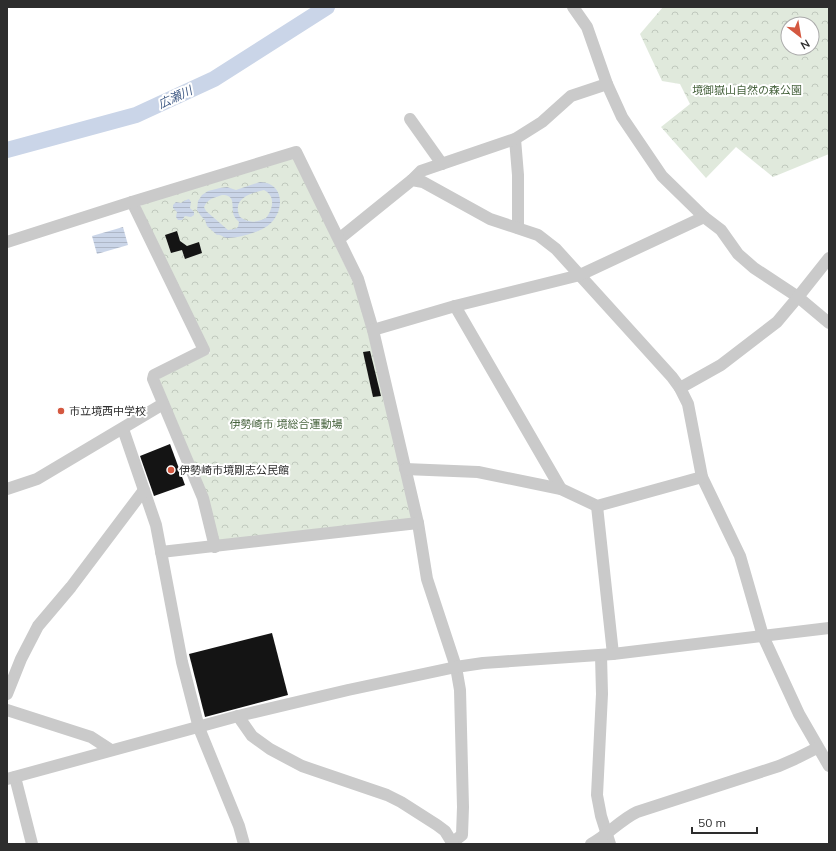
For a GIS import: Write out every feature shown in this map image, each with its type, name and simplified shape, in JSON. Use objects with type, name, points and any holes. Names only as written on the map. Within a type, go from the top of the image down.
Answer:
[{"type":"street","points":[[573,7],[587,27],[607,84],[622,117],[662,176],[704,218],[721,230],[738,254],[754,268],[798,297],[829,323]]},
{"type":"street","points":[[339,239],[422,171],[515,139],[542,122],[571,96],[607,84]]},
{"type":"street","points":[[410,119],[442,164]]},
{"type":"street","points":[[515,139],[518,175],[518,228]]},
{"type":"street","points":[[7,242],[296,152],[339,239],[358,279],[372,330],[418,523],[426,579],[456,667],[460,690],[463,807],[462,835],[453,843],[445,831],[387,795],[302,766],[270,749],[252,736],[238,716]]},
{"type":"street","points":[[412,180],[423,182],[490,219],[538,235],[556,249],[672,377],[680,388],[688,404],[702,477],[740,556],[763,636],[799,714],[817,748],[829,766]]},
{"type":"street","points":[[132,202],[204,350],[154,375],[153,379],[203,498],[215,546]]},
{"type":"street","points":[[372,330],[455,306],[580,275],[704,218]]},
{"type":"street","points":[[680,388],[721,365],[777,322],[829,258]]},
{"type":"street","points":[[455,306],[562,489]]},
{"type":"street","points":[[7,489],[37,479],[163,404]]},
{"type":"street","points":[[123,429],[156,525],[182,662],[198,728],[239,826],[244,844]]},
{"type":"street","points":[[404,469],[478,472],[562,489],[597,506],[702,477]]},
{"type":"street","points":[[7,694],[21,659],[38,626],[71,587],[144,490]]},
{"type":"street","points":[[597,506],[607,654],[602,694],[597,795],[601,816],[608,839]]},
{"type":"street","points":[[161,552],[418,523]]},
{"type":"street","points":[[32,844],[11,778],[111,750],[198,728],[238,716],[456,667],[483,663],[607,654],[829,628]]},
{"type":"street","points":[[7,710],[91,737],[111,750]]},
{"type":"street","points":[[591,844],[608,839],[624,819],[637,812],[778,766],[817,748]]},
{"type":"green space","name":"境御嶽山自然の森公園","points":[[663,7],[829,7],[829,154],[773,177],[736,147],[706,178],[661,127],[690,104],[680,84],[662,81],[640,34]]},
{"type":"green space","name":"伊勢崎市 境総合運動場","points":[[294,158],[359,295],[412,515],[410,519],[222,542],[217,538],[159,380],[161,376],[210,353],[140,208],[142,204]]},
{"type":"water","points":[[260,182],[269,184],[275,188],[279,194],[279,209],[276,217],[264,228],[246,235],[226,238],[217,235],[207,226],[205,220],[197,210],[198,201],[202,195],[208,191],[227,187],[236,190]],"holes":[[[264,190],[272,199],[272,207],[266,218],[252,222],[240,217],[238,211],[240,201],[248,195]],[[222,195],[229,196],[232,200],[234,214],[239,222],[238,227],[235,229],[228,230],[206,211],[204,207],[209,200]]]},
{"type":"water","points":[[189,199],[191,202],[190,208],[194,212],[194,215],[191,217],[185,216],[182,220],[178,220],[176,217],[177,212],[173,208],[173,205],[176,202],[181,203]]},
{"type":"water","points":[[123,227],[128,245],[97,254],[92,236]]},
{"type":"building","points":[[177,231],[180,241],[187,246],[199,242],[202,253],[185,259],[182,250],[171,253],[165,235]]},
{"type":"building","points":[[370,351],[381,396],[373,397],[363,352]]},
{"type":"building","name":"伊勢崎市境剛志公民館","points":[[170,444],[185,485],[154,496],[140,456]]},
{"type":"building","points":[[272,633],[288,695],[205,717],[189,654]]},
{"type":"waterway","name":"広瀬川","points":[[7,150],[136,115],[214,79],[327,7]]},
{"type":"place","name":"市立境西中学校","points":[[61,411]]},
{"type":"place","name":"伊勢崎市境剛志公民館","points":[[171,470]]}]
